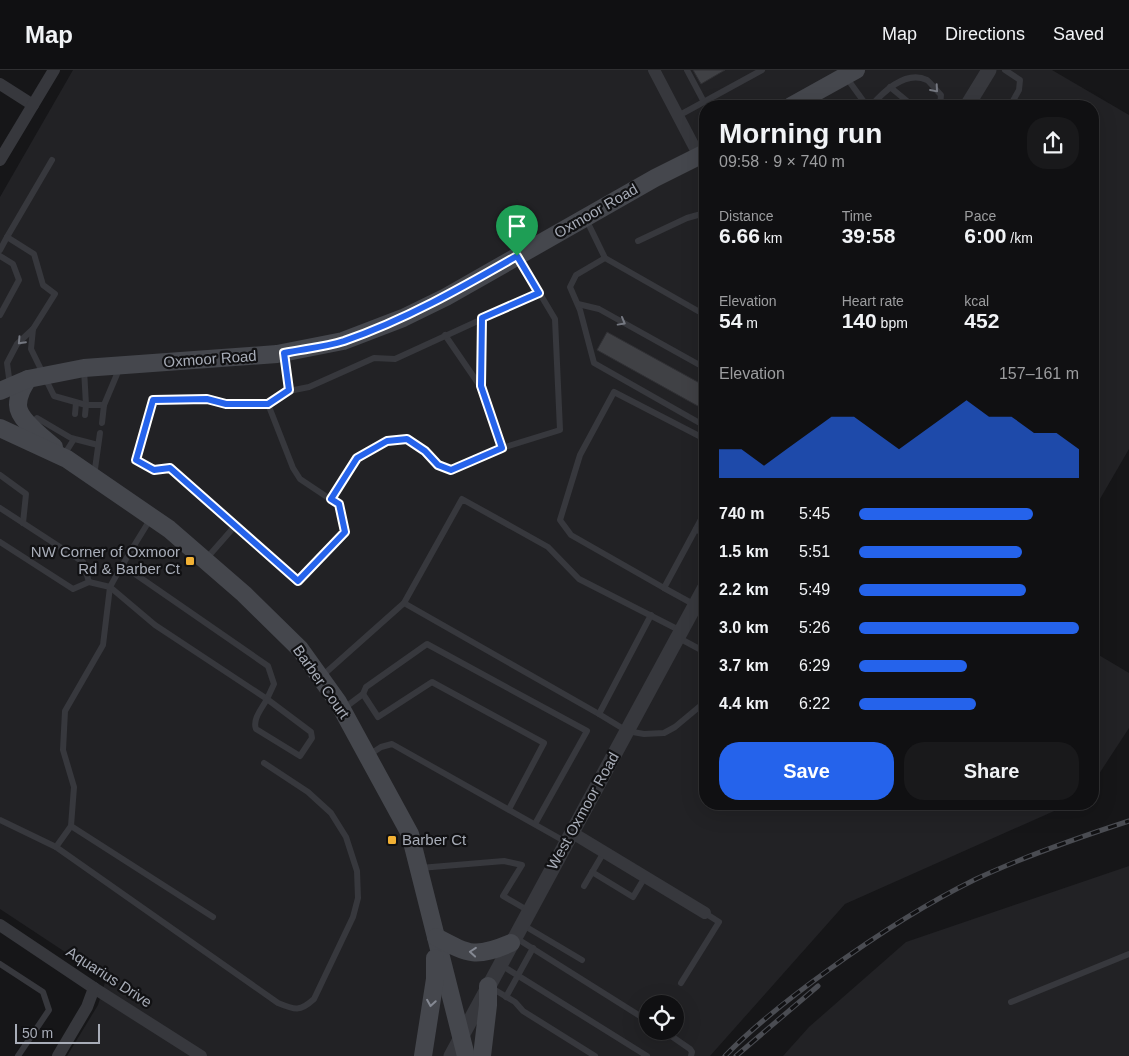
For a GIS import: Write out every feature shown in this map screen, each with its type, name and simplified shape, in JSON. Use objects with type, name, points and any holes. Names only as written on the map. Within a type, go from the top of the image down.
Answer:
[{"type":"main road","points":[[803,100],[850,73]]},
{"type":"main road","name":"Oxmoor Road","points":[[5,388],[36,377],[84,368],[284,353],[343,341],[403,318],[446,297],[655,178],[699,158]]},
{"type":"main road","points":[[36,377],[19,395],[18,407],[25,421],[66,457]]},
{"type":"main road","name":"Barber Court","points":[[0,428],[66,457],[169,529],[244,594],[300,649],[342,709],[410,834],[466,1056]]},
{"type":"main road","points":[[423,1056],[435,979],[436,937],[462,951],[476,954],[494,950],[519,929]]},
{"type":"main road","points":[[482,1056],[488,1004],[488,986]]},
{"type":"street","points":[[0,160],[54,70]]},
{"type":"street","points":[[654,70],[699,152]]},
{"type":"street","points":[[971,100],[989,70]]},
{"type":"street","points":[[0,84],[32,105]]},
{"type":"street","name":"West Oxmoor Road","points":[[450,1056],[699,597]]},
{"type":"street","points":[[569,837],[604,852],[705,913]]},
{"type":"street","name":"Aquarius Drive","points":[[0,925],[201,1056]]},
{"type":"street","points":[[58,1056],[87,1008],[94,988]]},
{"type":"lane","points":[[687,70],[703,100]]},
{"type":"lane","points":[[708,100],[762,70]]},
{"type":"lane","points":[[1005,70],[1020,80],[1019,90],[1013,100]]},
{"type":"lane","points":[[850,73],[864,100]]},
{"type":"lane","points":[[877,100],[905,75],[915,75],[926,79],[941,94],[940,100]]},
{"type":"lane","points":[[890,87],[906,100]]},
{"type":"lane","points":[[678,116],[699,105]]},
{"type":"lane","points":[[0,250],[52,160]]},
{"type":"lane","points":[[638,241],[687,218],[699,215]]},
{"type":"lane","points":[[585,218],[605,258],[699,311]]},
{"type":"lane","points":[[5,388],[7,364],[17,344],[32,329],[55,294],[43,285],[34,254],[7,238]]},
{"type":"lane","points":[[0,256],[13,264],[18,280],[0,315]]},
{"type":"lane","points":[[331,499],[357,458],[387,441],[407,439],[425,451],[438,465],[451,470],[502,448],[560,430],[555,319],[517,256]]},
{"type":"lane","points":[[605,258],[576,275],[570,287],[578,304],[594,363],[699,423]]},
{"type":"lane","points":[[268,404],[293,468],[300,479],[339,504],[345,532],[298,581],[170,468],[154,470],[136,460],[153,400],[207,399],[226,404],[268,404],[289,390],[309,387],[374,358],[395,359],[539,293]]},
{"type":"lane","points":[[578,304],[599,309],[699,365]]},
{"type":"lane","points":[[481,386],[482,318]]},
{"type":"lane","points":[[32,329],[31,349],[36,377],[54,396],[86,405],[104,405]]},
{"type":"lane","points":[[446,335],[481,386],[502,448]]},
{"type":"lane","points":[[284,353],[289,390]]},
{"type":"lane","points":[[102,423],[104,405],[121,365]]},
{"type":"lane","points":[[84,368],[86,415]]},
{"type":"lane","points":[[695,605],[571,535],[560,520],[580,455],[614,392],[699,436]]},
{"type":"lane","points":[[75,414],[76,403]]},
{"type":"lane","points":[[30,425],[37,418],[76,437],[98,445]]},
{"type":"lane","points":[[94,477],[100,433]]},
{"type":"lane","points":[[66,457],[76,437]]},
{"type":"lane","points":[[0,475],[26,494],[23,523]]},
{"type":"lane","points":[[320,678],[404,603],[462,499],[548,547],[579,579],[651,615],[699,648]]},
{"type":"lane","points":[[0,508],[83,562],[89,582]]},
{"type":"lane","points":[[56,847],[71,826],[74,787],[63,750],[65,711],[103,645],[110,586],[152,517]]},
{"type":"lane","points":[[664,588],[699,523]]},
{"type":"lane","points":[[205,560],[235,526]]},
{"type":"lane","points":[[0,542],[73,589],[89,582],[110,586],[155,625],[268,699],[312,732],[312,738],[300,756],[254,725],[255,720],[268,699],[274,684],[268,666],[122,565]]},
{"type":"lane","points":[[404,603],[627,731],[644,734],[664,733],[675,727],[699,707]]},
{"type":"lane","points":[[599,714],[651,615]]},
{"type":"lane","points":[[342,709],[362,694],[366,687],[427,644],[587,731],[535,824]]},
{"type":"lane","points":[[362,694],[378,717],[432,682],[544,743],[509,809]]},
{"type":"lane","points":[[367,756],[381,747],[392,744],[535,824],[569,837]]},
{"type":"lane","points":[[0,820],[56,847],[278,1003],[294,1009],[305,1007],[314,999],[353,917],[358,898],[357,871],[346,838],[331,813],[308,792],[264,763]]},
{"type":"lane","points":[[71,826],[214,917]]},
{"type":"lane","points":[[584,886],[604,852]]},
{"type":"lane","points":[[419,868],[504,861],[522,865],[503,896],[519,929],[533,948],[639,1015]]},
{"type":"lane","points":[[592,872],[633,897],[645,877]]},
{"type":"lane","points":[[681,983],[718,922],[705,913]]},
{"type":"lane","points":[[519,929],[582,960]]},
{"type":"lane","points":[[506,997],[533,948]]},
{"type":"lane","points":[[1011,1002],[1129,954]]},
{"type":"lane","points":[[0,964],[43,992],[49,1010],[18,1056]]},
{"type":"lane","points":[[500,965],[647,1056]]},
{"type":"lane","points":[[488,986],[515,1002],[523,1011],[595,1056]]},
{"type":"lane","points":[[677,1040],[690,1049],[692,1052],[690,1056]]},
{"type":"shaded area","points":[[73,70],[1052,70],[1129,115],[1129,449],[1099,501],[1099,100],[699,100],[699,810],[1056,810],[845,904],[710,1056],[67,1056],[98,1005],[106,979],[0,909],[0,197]]},
{"type":"shaded area","points":[[1099,655],[1129,673],[1129,728],[1099,774]]},
{"type":"shaded area","points":[[1129,866],[1129,1056],[783,1056],[809,1027],[906,942]]},
{"type":"building","points":[[693,70],[725,70],[701,84]]},
{"type":"building","points":[[607,332],[699,383],[699,407],[597,350]]},
{"type":"railway","points":[[725,1056],[761,1022],[800,991],[899,922],[976,879],[1071,841],[1129,821]]},
{"type":"railway","points":[[736,1056],[818,986]]},
{"type":"place","name":"NW Corner of Oxmoor Rd & Barber Ct","points":[[190,561]]},
{"type":"place","name":"Barber Ct","points":[[392,840]]},
{"type":"route","points":[[517,256],[539,293],[482,318],[481,386],[502,448],[451,470],[438,465],[425,451],[407,439],[387,441],[357,458],[331,499],[339,504],[345,532],[298,581],[170,468],[154,470],[136,460],[153,400],[207,399],[226,404],[268,404],[289,390],[284,353],[343,341],[403,318],[446,297],[517,256]]}]
